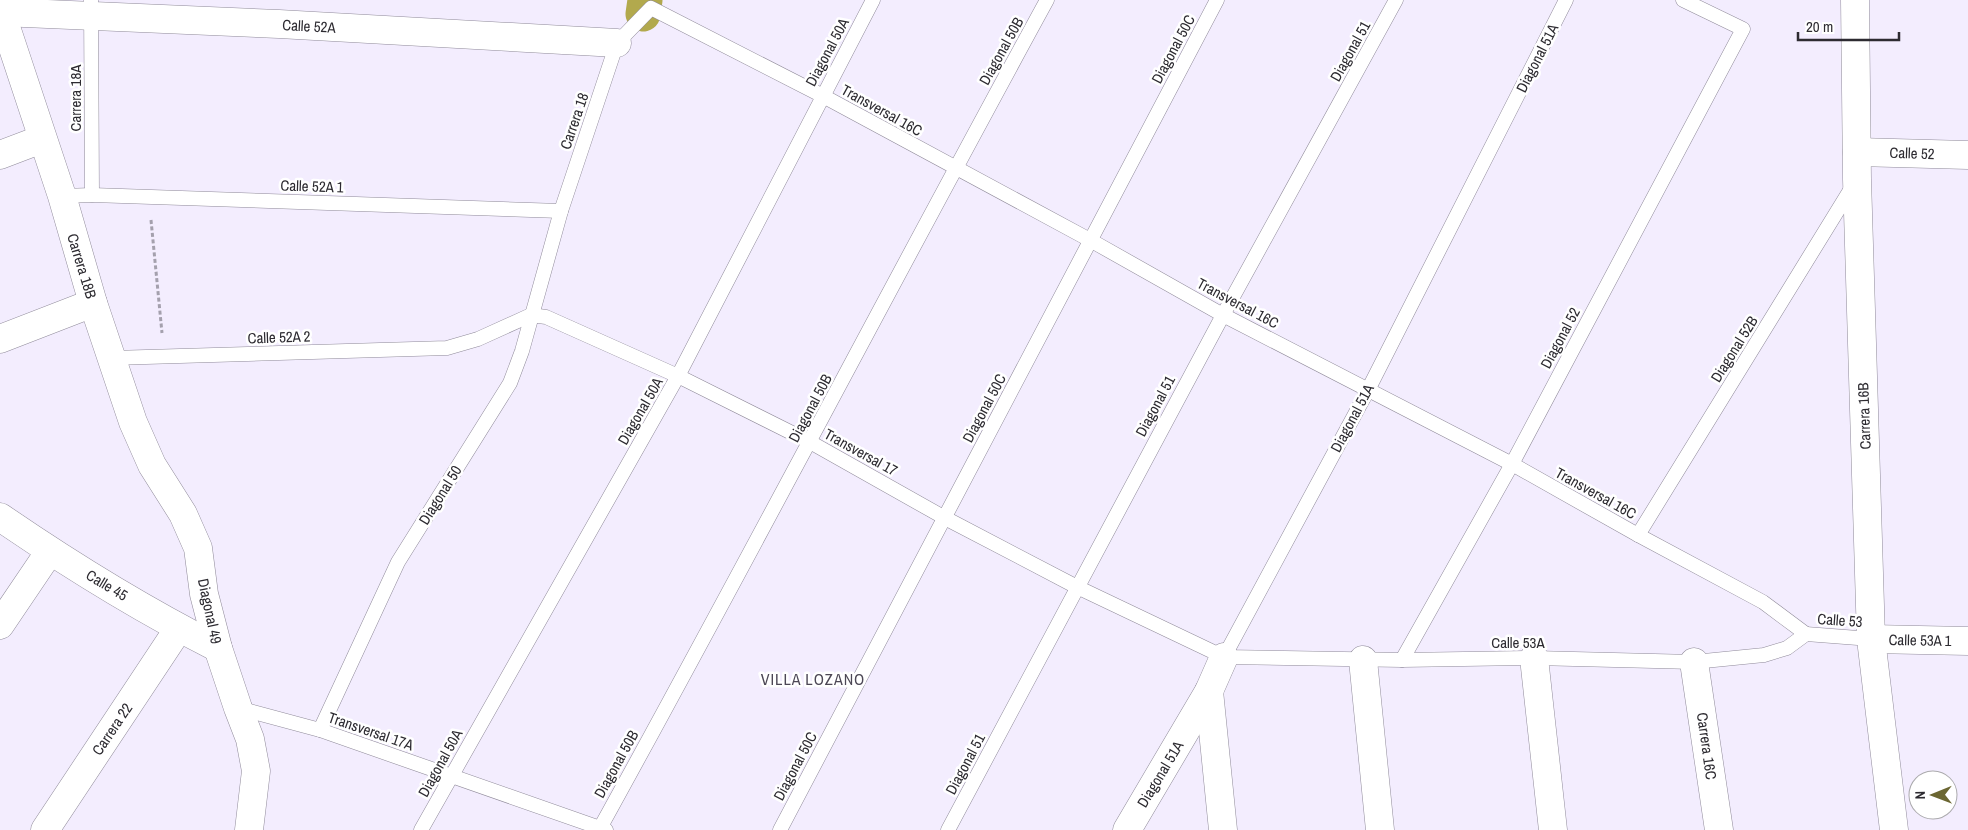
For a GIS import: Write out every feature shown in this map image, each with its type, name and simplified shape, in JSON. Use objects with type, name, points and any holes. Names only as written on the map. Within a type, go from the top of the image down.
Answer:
[{"type":"street","name":"Carrera 16B","points":[[1855,0],[1857,179],[1871,639],[1894,830]]},
{"type":"street","name":"Calle 52A","points":[[1,11],[91,8],[279,24],[617,43]]},
{"type":"street","name":"Carrera 18B","points":[[1,11],[62,196],[93,303],[133,422],[152,465],[183,514]]},
{"type":"street","points":[[0,155],[42,139]]},
{"type":"street","name":"Calle 52","points":[[1857,152],[1968,155]]},
{"type":"street","points":[[0,338],[93,303]]},
{"type":"street","name":"Diagonal 49","points":[[183,514],[198,548],[204,594],[218,648],[238,708]]},
{"type":"street","name":"Calle 45","points":[[0,516],[50,551],[179,628],[218,648]]},
{"type":"street","points":[[0,625],[50,551]]},
{"type":"street","name":"Carrera 22","points":[[46,830],[179,628]]},
{"type":"street","name":"Calle 53A 1","points":[[1871,639],[1968,641]]},
{"type":"street","name":"Diagonal 51A","points":[[1127,830],[1209,691],[1224,657]]},
{"type":"street","points":[[1534,658],[1553,830]]},
{"type":"street","points":[[1363,660],[1380,830]]},
{"type":"street","name":"Carrera 16C","points":[[1694,662],[1719,830]]},
{"type":"street","points":[[1209,691],[1223,830]]},
{"type":"street","points":[[238,708],[250,738],[256,771],[249,830]]},
{"type":"lane","name":"Diagonal 50A","points":[[421,830],[678,376],[873,0]]},
{"type":"lane","name":"Diagonal 50B","points":[[601,829],[1047,0]]},
{"type":"lane","name":"Diagonal 50C","points":[[780,830],[1217,0]]},
{"type":"lane","name":"Diagonal 51","points":[[948,830],[1223,314],[1396,0]]},
{"type":"lane","name":"Diagonal 51A","points":[[1224,657],[1368,390],[1566,0]]},
{"type":"lane","name":"Diagonal 52","points":[[1402,660],[1512,464],[1743,29],[1683,0]]},
{"type":"lane","name":"Carrera 18A","points":[[91,8],[92,195]]},
{"type":"lane","name":"Transversal 16C","points":[[651,8],[823,96],[1223,314],[1512,464],[1638,535],[1763,602],[1806,634]]},
{"type":"lane","name":"Carrera 18","points":[[547,256],[617,43],[651,8]]},
{"type":"lane","name":"Diagonal 52B","points":[[1638,535],[1857,179]]},
{"type":"lane","name":"Calle 52A 1","points":[[62,196],[92,195],[561,211]]},
{"type":"lane","name":"Diagonal 50","points":[[320,730],[398,562],[510,383],[522,351],[547,256]]},
{"type":"lane","name":"Transversal 17","points":[[531,315],[546,318],[678,376],[810,442],[945,518],[1077,587],[1224,657]]},
{"type":"lane","name":"Calle 52A 2","points":[[112,358],[446,348],[478,339],[531,315]]},
{"type":"lane","name":"Calle 53","points":[[1806,634],[1871,639]]},
{"type":"lane","name":"Calle 53A","points":[[1224,657],[1363,660],[1534,658],[1694,662],[1764,655],[1787,648],[1806,634]]},
{"type":"lane","name":"Transversal 17A","points":[[238,708],[320,730],[601,829]]},
{"type":"path","points":[[149,197],[164,356]]},
{"type":"waterway","points":[[643,14],[645,0]]},
{"type":"district","name":"VILLA LOZANO","points":[[813,679]]}]
